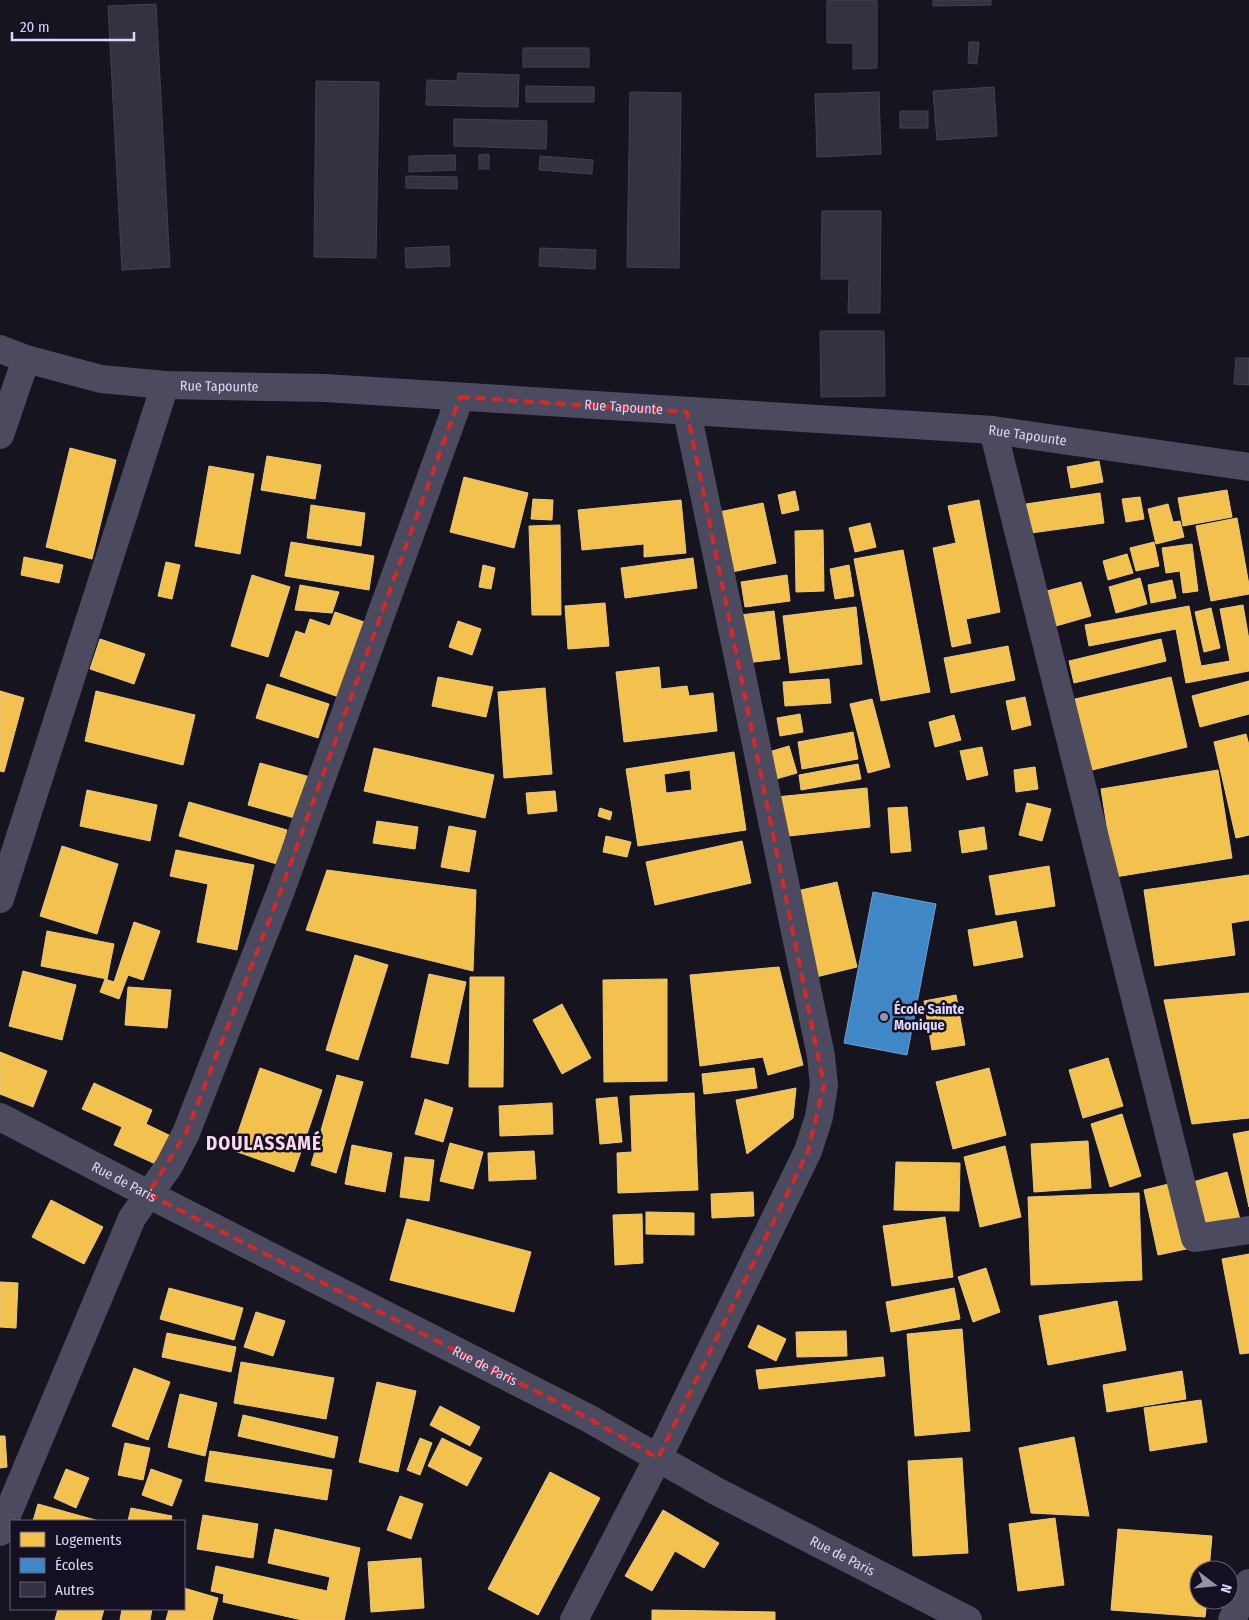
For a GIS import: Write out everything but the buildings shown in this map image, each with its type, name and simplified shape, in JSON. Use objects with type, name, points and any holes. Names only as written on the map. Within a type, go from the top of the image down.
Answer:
[{"type":"street","name":"Rue Tapounte","points":[[0,349],[26,359],[101,379],[165,385],[325,388],[460,398],[993,430],[1249,466]]},
{"type":"street","points":[[0,435],[26,359]]},
{"type":"street","points":[[0,899],[165,385]]},
{"type":"street","points":[[0,1532],[132,1218],[169,1166],[186,1133],[262,939],[460,398]]},
{"type":"street","points":[[574,1620],[658,1458],[808,1151],[819,1117],[824,1085],[821,1056],[687,412]]},
{"type":"street","points":[[993,430],[1195,1238],[1249,1230]]},
{"type":"street","name":"Rue de Paris","points":[[0,1116],[148,1194],[588,1418],[716,1491],[968,1620]]},
{"type":"street","points":[[1232,1620],[1249,1583]]},
{"type":"highlighted area","points":[[460,397],[687,412],[824,1085],[808,1151],[658,1458],[588,1418],[148,1194],[186,1133],[280,893]]},
{"type":"place","name":"École Sainte Monique","points":[[884,1017]]},
{"type":"district","name":"DOULASSAMÉ","points":[[264,1143]]}]
